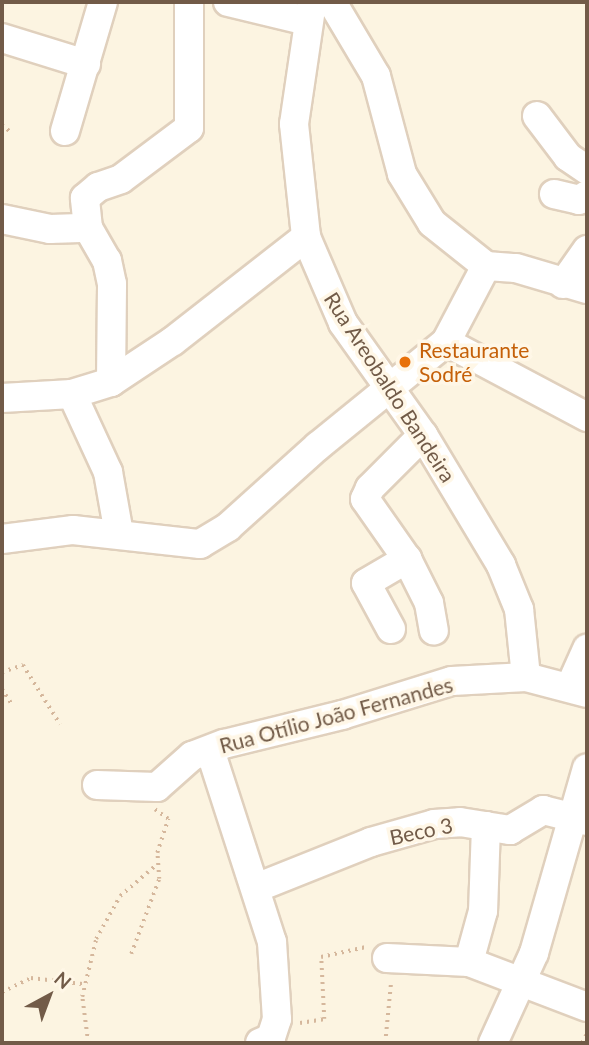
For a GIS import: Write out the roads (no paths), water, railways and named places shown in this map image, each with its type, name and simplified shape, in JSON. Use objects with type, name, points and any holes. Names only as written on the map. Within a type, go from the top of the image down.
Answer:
[{"type":"street","points":[[65,131],[103,2]]},
{"type":"street","points":[[111,382],[112,284],[107,261],[88,228],[87,195],[121,179],[189,128],[189,2]]},
{"type":"street","points":[[228,2],[310,12]]},
{"type":"street","points":[[332,2],[376,76],[401,174],[432,223],[486,266],[516,268],[575,287],[587,250]]},
{"type":"street","name":"Rua Areobaldo Bandeira","points":[[310,12],[294,124],[306,237],[344,323],[423,435],[501,565],[519,608],[526,677]]},
{"type":"street","points":[[2,38],[86,64]]},
{"type":"street","points":[[537,116],[568,157],[587,170]]},
{"type":"street","points":[[554,194],[579,201],[587,195]]},
{"type":"street","points":[[2,219],[51,229],[88,228]]},
{"type":"street","points":[[2,398],[72,394],[111,382],[173,341],[306,237]]},
{"type":"street","points":[[2,539],[73,530],[200,544],[228,527],[318,446],[452,345],[486,266]]},
{"type":"street","points":[[452,345],[587,417]]},
{"type":"street","points":[[72,394],[108,472],[119,534]]},
{"type":"street","points":[[423,435],[365,494],[407,559],[429,603],[434,631]]},
{"type":"street","points":[[391,629],[366,583],[407,559]]},
{"type":"street","points":[[579,690],[587,649]]},
{"type":"street","name":"Rua Otílio João Fernandes","points":[[97,785],[148,789],[171,779],[192,756],[363,710],[434,685],[526,677],[579,690]]},
{"type":"street","points":[[210,750],[272,942],[277,1019],[266,1041]]},
{"type":"street","points":[[493,1043],[519,984],[580,818],[587,768]]},
{"type":"street","name":"Beco 3","points":[[256,888],[372,842],[434,824],[519,829],[543,810],[580,818]]},
{"type":"street","points":[[469,962],[483,911],[486,826]]},
{"type":"street","points":[[387,958],[469,962],[519,984],[587,1007]]},
{"type":"place","name":"Restaurante Sodré","points":[[405,362]]}]
